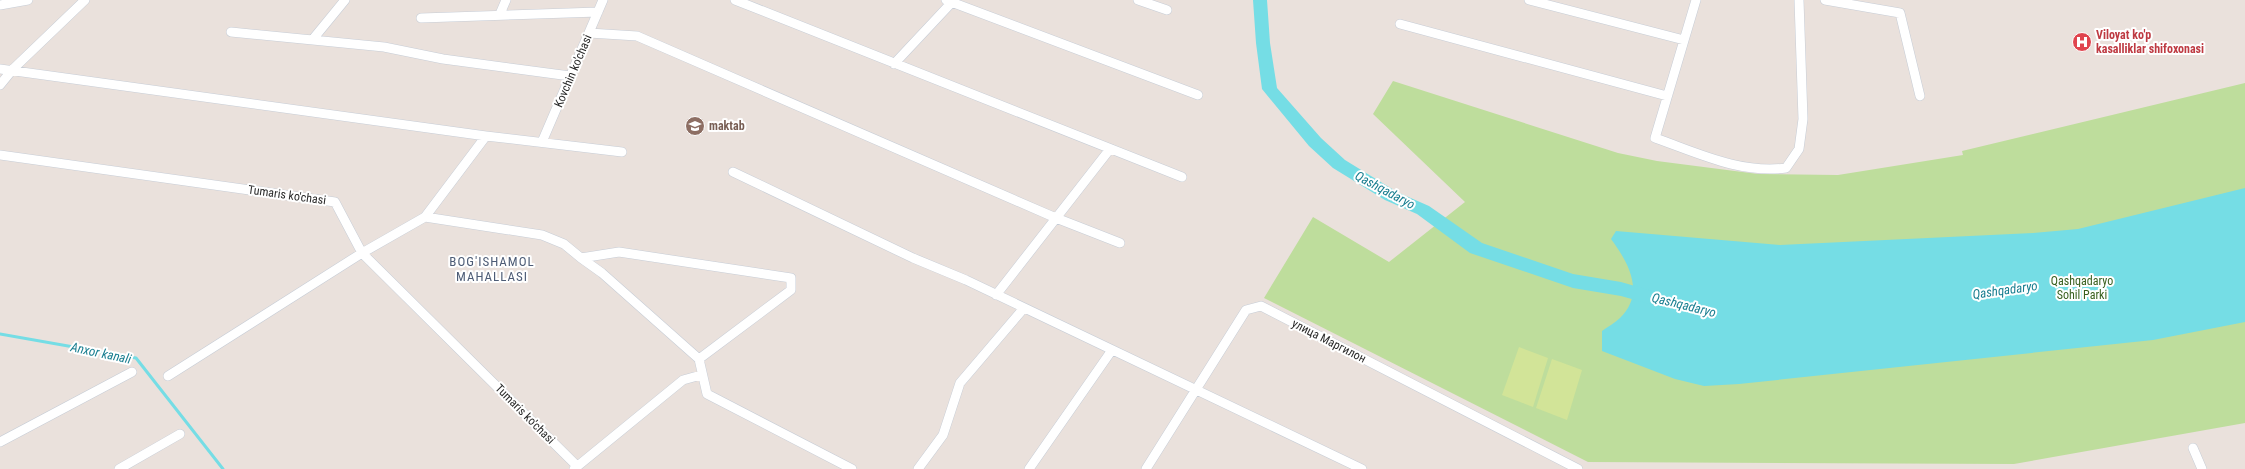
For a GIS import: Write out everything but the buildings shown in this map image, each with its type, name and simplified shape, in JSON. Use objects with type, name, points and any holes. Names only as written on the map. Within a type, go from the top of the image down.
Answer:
[{"type":"street","points":[[0,5],[28,0]]},
{"type":"street","points":[[0,85],[13,69],[85,0]]},
{"type":"street","points":[[313,39],[345,0]]},
{"type":"street","points":[[500,14],[506,0]]},
{"type":"street","name":"Kovchin ko'chasi","points":[[542,142],[603,0]]},
{"type":"street","points":[[735,0],[1182,177]]},
{"type":"street","points":[[1138,0],[1166,10]]},
{"type":"street","points":[[1529,0],[1684,40]]},
{"type":"street","points":[[1696,0],[1655,138],[1739,167],[1773,172],[1786,168],[1799,149],[1803,119],[1799,0]]},
{"type":"street","points":[[1825,0],[1900,13],[1920,96]]},
{"type":"street","points":[[894,64],[951,1],[1198,95]]},
{"type":"street","points":[[421,18],[500,14],[598,12]]},
{"type":"street","points":[[1400,24],[1667,96]]},
{"type":"street","points":[[231,32],[384,46],[443,59],[570,76]]},
{"type":"street","points":[[589,33],[637,36],[1056,218],[1120,243]]},
{"type":"street","points":[[0,68],[486,136],[622,152]]},
{"type":"street","points":[[168,376],[362,253],[425,217],[486,136]]},
{"type":"street","points":[[996,295],[1110,149]]},
{"type":"street","name":"Tumaris ko'chasi","points":[[0,155],[335,202],[362,253],[575,468]]},
{"type":"street","points":[[733,172],[1024,308],[1195,391],[1362,469]]},
{"type":"street","points":[[425,217],[542,235],[564,244],[602,273],[699,359],[701,375],[707,394],[852,469]]},
{"type":"street","points":[[581,258],[619,252],[791,278],[791,290],[699,359]]},
{"type":"street","name":"улица Маргилон","points":[[1146,469],[1246,310],[1261,306],[1576,469]]},
{"type":"street","points":[[918,469],[943,436],[960,383],[1024,308]]},
{"type":"street","points":[[1029,469],[1112,350]]},
{"type":"street","points":[[0,442],[132,372]]},
{"type":"street","points":[[575,468],[683,380],[701,375]]},
{"type":"street","points":[[119,469],[180,434]]},
{"type":"street","points":[[2193,448],[2202,469]]},
{"type":"green space","name":"Qashqadaryo Sohil Parki","points":[[1393,81],[1618,153],[1657,161],[1758,174],[1838,175],[1963,155],[1962,151],[2245,83],[2245,423],[2014,464],[1588,462],[1264,298],[1313,217],[1389,262],[1465,202],[1373,114]]},
{"type":"green space","points":[[1519,347],[1548,358],[1533,407],[1502,395]]},
{"type":"green space","points":[[1552,359],[1582,370],[1567,420],[1536,408]]},
{"type":"water","points":[[2245,188],[2245,322],[2153,340],[1739,384],[1704,386],[1675,379],[1602,351],[1602,331],[1620,318],[1628,308],[1632,298],[1632,278],[1623,258],[1611,239],[1616,231],[1780,245],[2033,233],[2078,229]]},
{"type":"waterway","name":"Qashqadaryo","points":[[1260,0],[1263,43],[1270,89],[1315,142],[1339,164],[1391,196],[1423,210],[1476,248],[1573,281],[1621,289],[1653,298]]},
{"type":"waterway","name":"Anxor kanali","points":[[0,334],[136,358],[223,469]]},
{"type":"place","name":"Viloyat ko'p kasalliklar shifoxonasi","points":[[2082,42]]},
{"type":"place","name":"maktab","points":[[695,126]]},
{"type":"district","name":"BOG'ISHAMOL MAHALLASI","points":[[492,268]]}]
